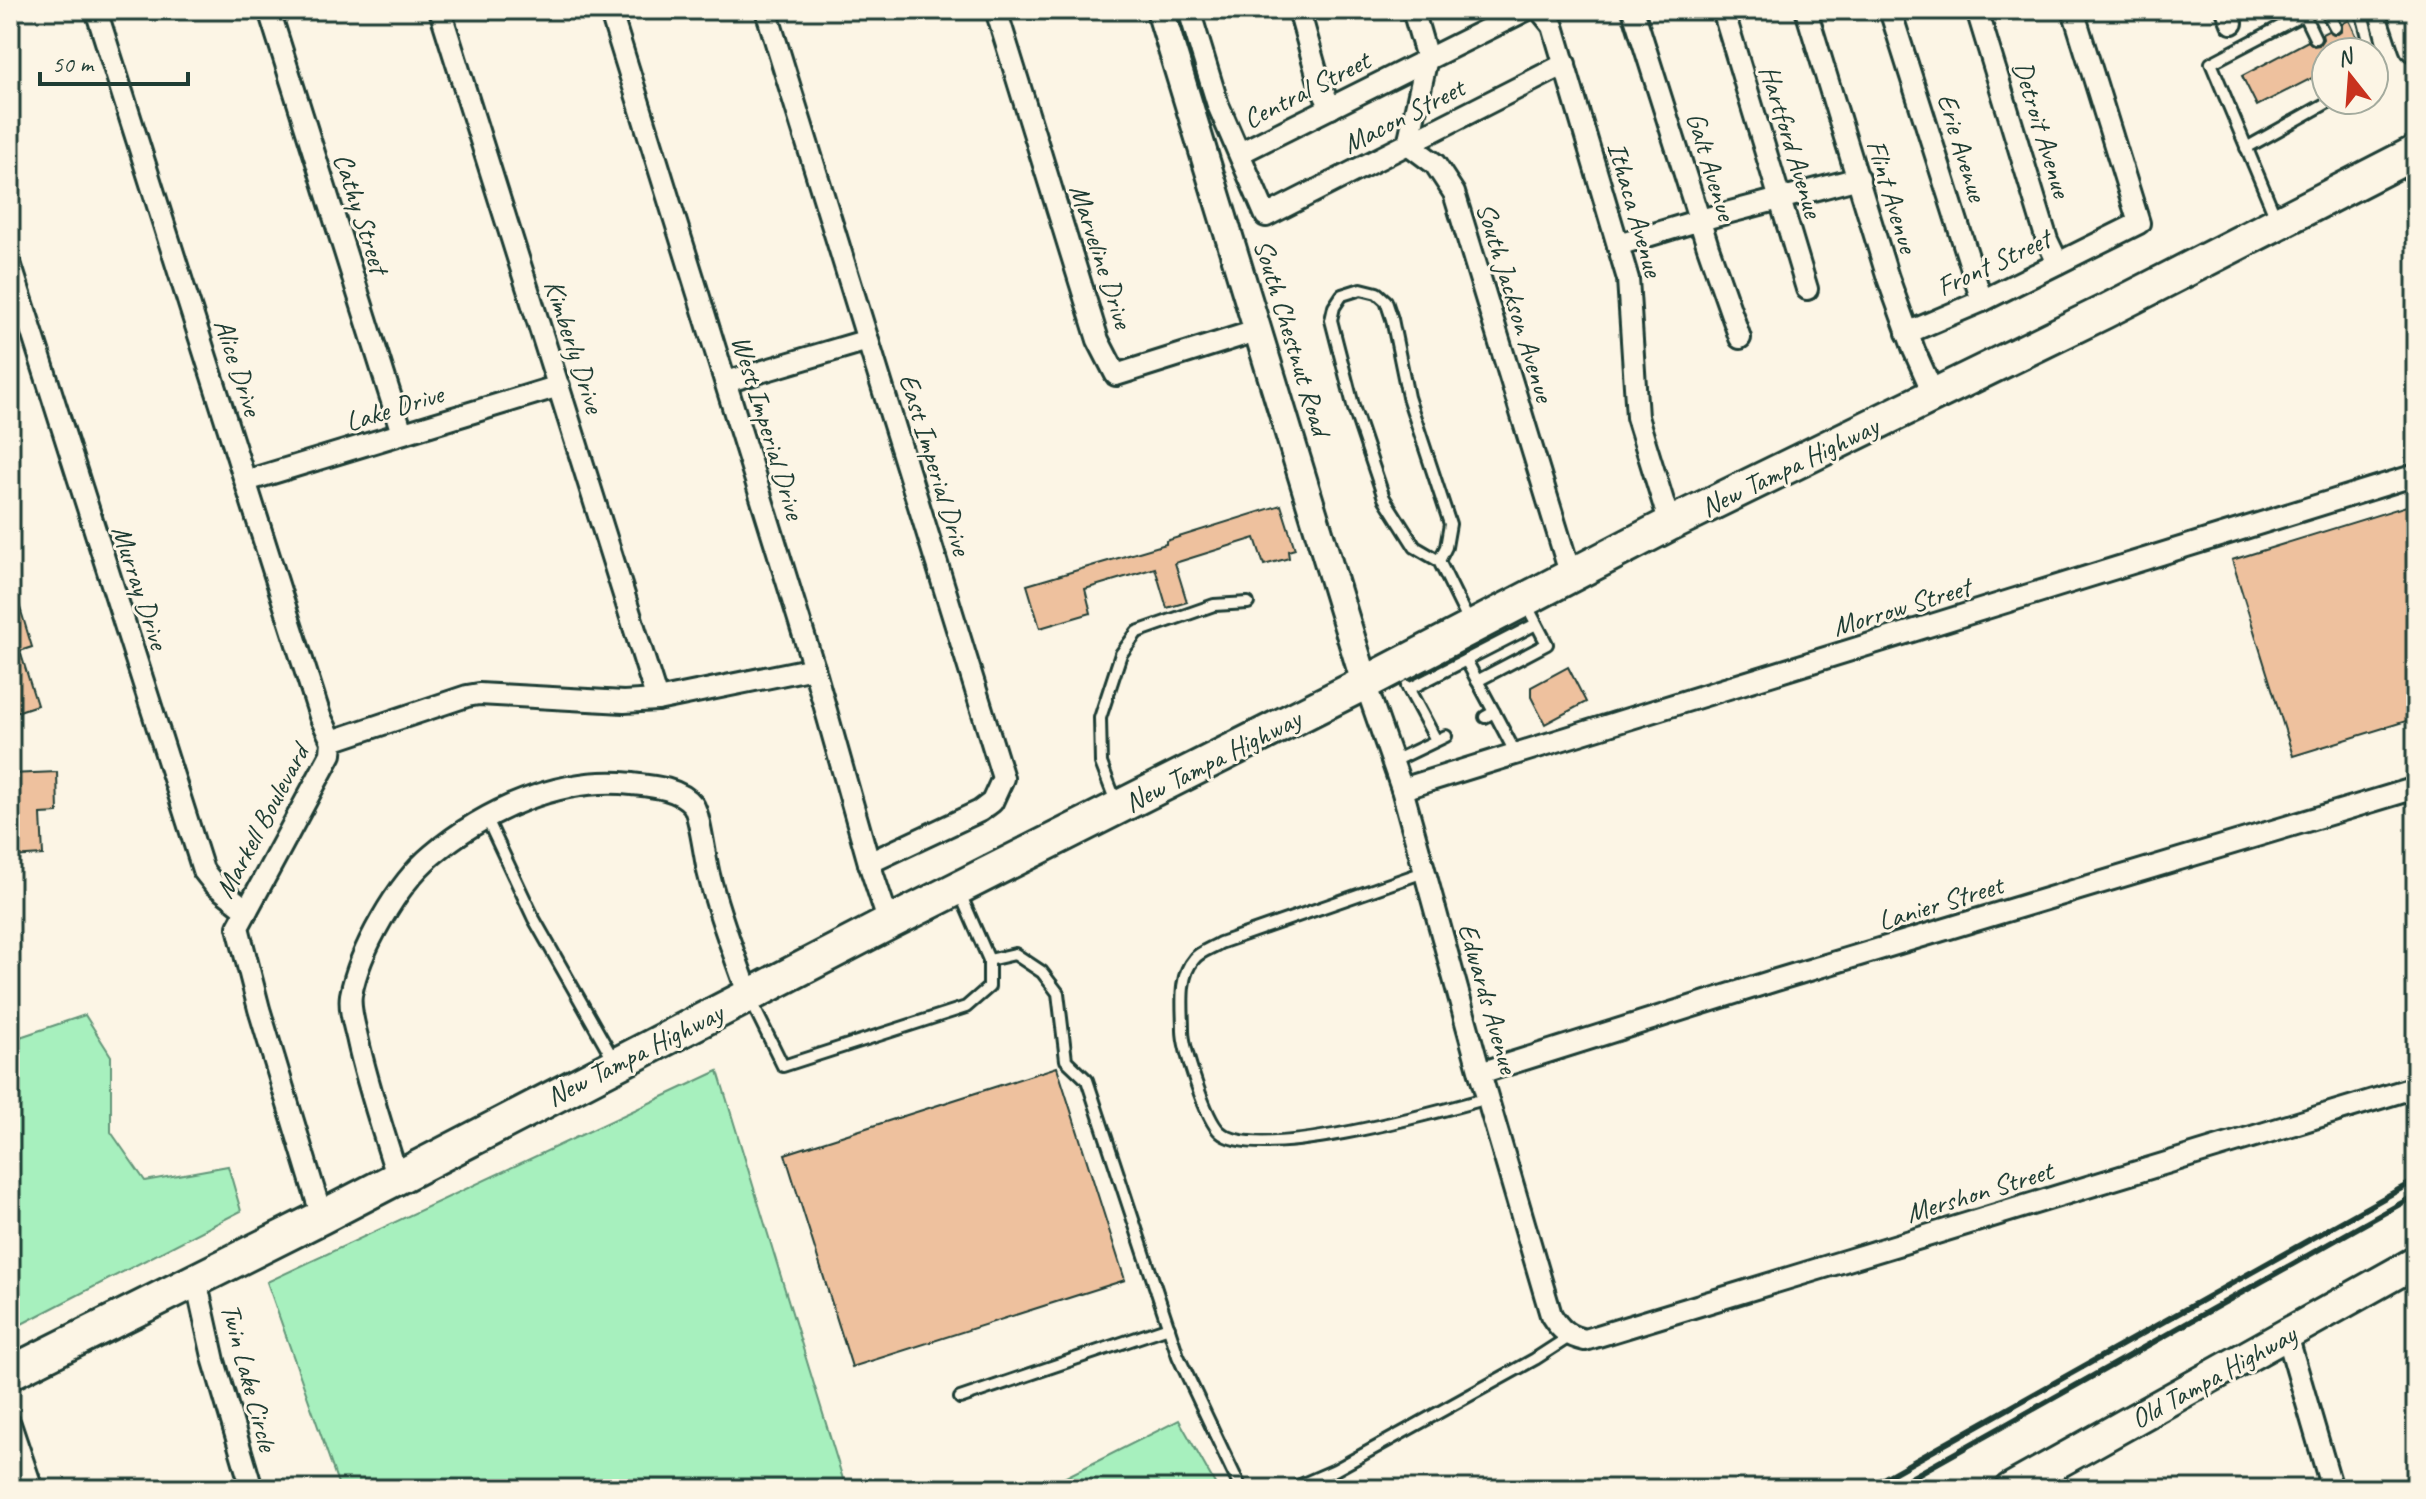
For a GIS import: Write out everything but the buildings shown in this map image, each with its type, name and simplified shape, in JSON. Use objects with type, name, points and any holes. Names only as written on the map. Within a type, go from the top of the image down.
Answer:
[{"type":"main road","points":[[2404,10],[2416,46]]},
{"type":"main road","name":"New Tampa Highway","points":[[10,1373],[322,1217],[889,923],[1365,683],[1403,678],[1472,628],[1530,612],[1571,576],[1670,524],[2279,224],[2416,152]]},
{"type":"main road","name":"Old Tampa Highway","points":[[2010,1489],[2416,1262]]},
{"type":"street","name":"Alice Drive","points":[[96,10],[320,716],[332,741]]},
{"type":"street","name":"Cathy Street","points":[[269,10],[402,433]]},
{"type":"street","name":"Kimberly Drive","points":[[440,10],[657,700]]},
{"type":"street","name":"West Imperial Drive","points":[[610,10],[814,668],[889,923]]},
{"type":"street","name":"East Imperial Drive","points":[[766,10],[1003,778],[992,802],[980,811],[869,863]]},
{"type":"street","name":"Marveline Drive","points":[[996,10],[1098,340],[1116,375],[1259,330]]},
{"type":"street","name":"South Chestnut Road","points":[[1160,10],[1365,683]]},
{"type":"street","points":[[1189,10],[1218,105],[1240,153]]},
{"type":"street","points":[[1299,10],[1320,85],[1331,108]]},
{"type":"street","points":[[1408,144],[1427,58],[1413,10]]},
{"type":"street","name":"Central Street","points":[[1240,153],[1526,10]]},
{"type":"street","name":"Ithaca Avenue","points":[[1540,10],[1553,26],[1618,245],[1631,299],[1637,417],[1670,524]]},
{"type":"street","name":"Galt Avenue","points":[[1633,10],[1740,338]]},
{"type":"street","name":"Hartford Avenue","points":[[1723,10],[1807,289]]},
{"type":"street","name":"Flint Avenue","points":[[1806,10],[1888,278],[1907,333],[1934,395]]},
{"type":"street","name":"Erie Avenue","points":[[1890,10],[1982,301]]},
{"type":"street","name":"Detroit Avenue","points":[[1977,10],[2047,240],[2058,263]]},
{"type":"street","name":"Front Street","points":[[1907,333],[1982,301],[2139,223],[2073,10]]},
{"type":"street","name":"Macon Street","points":[[1240,153],[1266,216],[1565,64]]},
{"type":"street","name":"South Jackson Avenue","points":[[1408,144],[1435,164],[1454,193],[1571,576]]},
{"type":"street","points":[[1618,245],[1859,178]]},
{"type":"street","name":"Murray Drive","points":[[10,263],[203,870],[214,884],[247,910]]},
{"type":"street","points":[[726,382],[868,340]]},
{"type":"street","name":"Lake Drive","points":[[246,481],[559,386]]},
{"type":"street","name":"Morrow Street","points":[[1402,789],[2416,475]]},
{"type":"street","name":"Markell Boulevard","points":[[322,1217],[259,1009],[238,927],[331,754],[332,741],[479,694],[624,702],[657,700],[814,668]]},
{"type":"street","name":"Edwards Avenue","points":[[1365,683],[1402,789],[1551,1315],[1564,1332]]},
{"type":"street","points":[[397,1176],[362,1061],[352,1011],[354,986],[380,923],[406,884],[429,857],[487,819],[556,789],[586,784],[650,786],[680,794],[694,806],[709,878],[749,996]]},
{"type":"street","name":"Lanier Street","points":[[1480,1073],[2416,788]]},
{"type":"street","name":"Mershon Street","points":[[1564,1332],[1585,1340],[2416,1087]]},
{"type":"street","name":"Twin Lake Circle","points":[[196,1280],[214,1361],[252,1489]]},
{"type":"street","points":[[2287,1335],[2332,1489]]},
{"type":"street","points":[[10,1424],[32,1489]]},
{"type":"lane","points":[[2326,10],[2335,27]]},
{"type":"lane","points":[[2361,10],[2368,36]]},
{"type":"lane","points":[[2279,224],[2211,63],[2308,12],[2314,36]]},
{"type":"lane","points":[[2246,148],[2310,112]]},
{"type":"lane","points":[[1439,561],[1446,547],[1450,524],[1408,397],[1386,301],[1377,293],[1361,289],[1342,295],[1334,307],[1331,320],[1354,409],[1384,498],[1415,547],[1439,561],[1472,628]]},
{"type":"lane","points":[[1119,807],[1101,763],[1100,718],[1121,654],[1137,632],[1214,605],[1248,603]]},
{"type":"lane","points":[[1392,762],[1441,738],[1403,678],[1466,660],[1530,612],[1547,644],[1477,681]]},
{"type":"lane","points":[[1466,660],[1490,714],[1516,754]]},
{"type":"lane","points":[[487,819],[534,919],[616,1064]]},
{"type":"lane","points":[[1424,872],[1233,938],[1194,959],[1183,982],[1183,1039],[1210,1117],[1221,1133],[1237,1139],[1273,1143],[1335,1135],[1488,1098]]},
{"type":"lane","points":[[749,996],[783,1066],[966,1007],[989,987],[989,960],[958,888]]},
{"type":"lane","points":[[989,960],[1015,954],[1042,972],[1058,993],[1066,1060],[1087,1080],[1178,1356],[1241,1489]]},
{"type":"lane","points":[[960,1398],[1169,1327]]},
{"type":"lane","points":[[1291,1489],[1362,1456],[1535,1359],[1564,1332]]},
{"type":"green space","points":[[85,1015],[111,1056],[111,1132],[145,1181],[228,1166],[241,1211],[10,1330],[10,1044],[20,1037]]},
{"type":"green space","points":[[718,1071],[846,1489],[340,1489],[267,1282]]},
{"type":"green space","points":[[1179,1420],[1218,1489],[1042,1489]]},
{"type":"railway","points":[[1865,1489],[2416,1180]]},
{"type":"railway","points":[[1891,1489],[2416,1195]]}]
